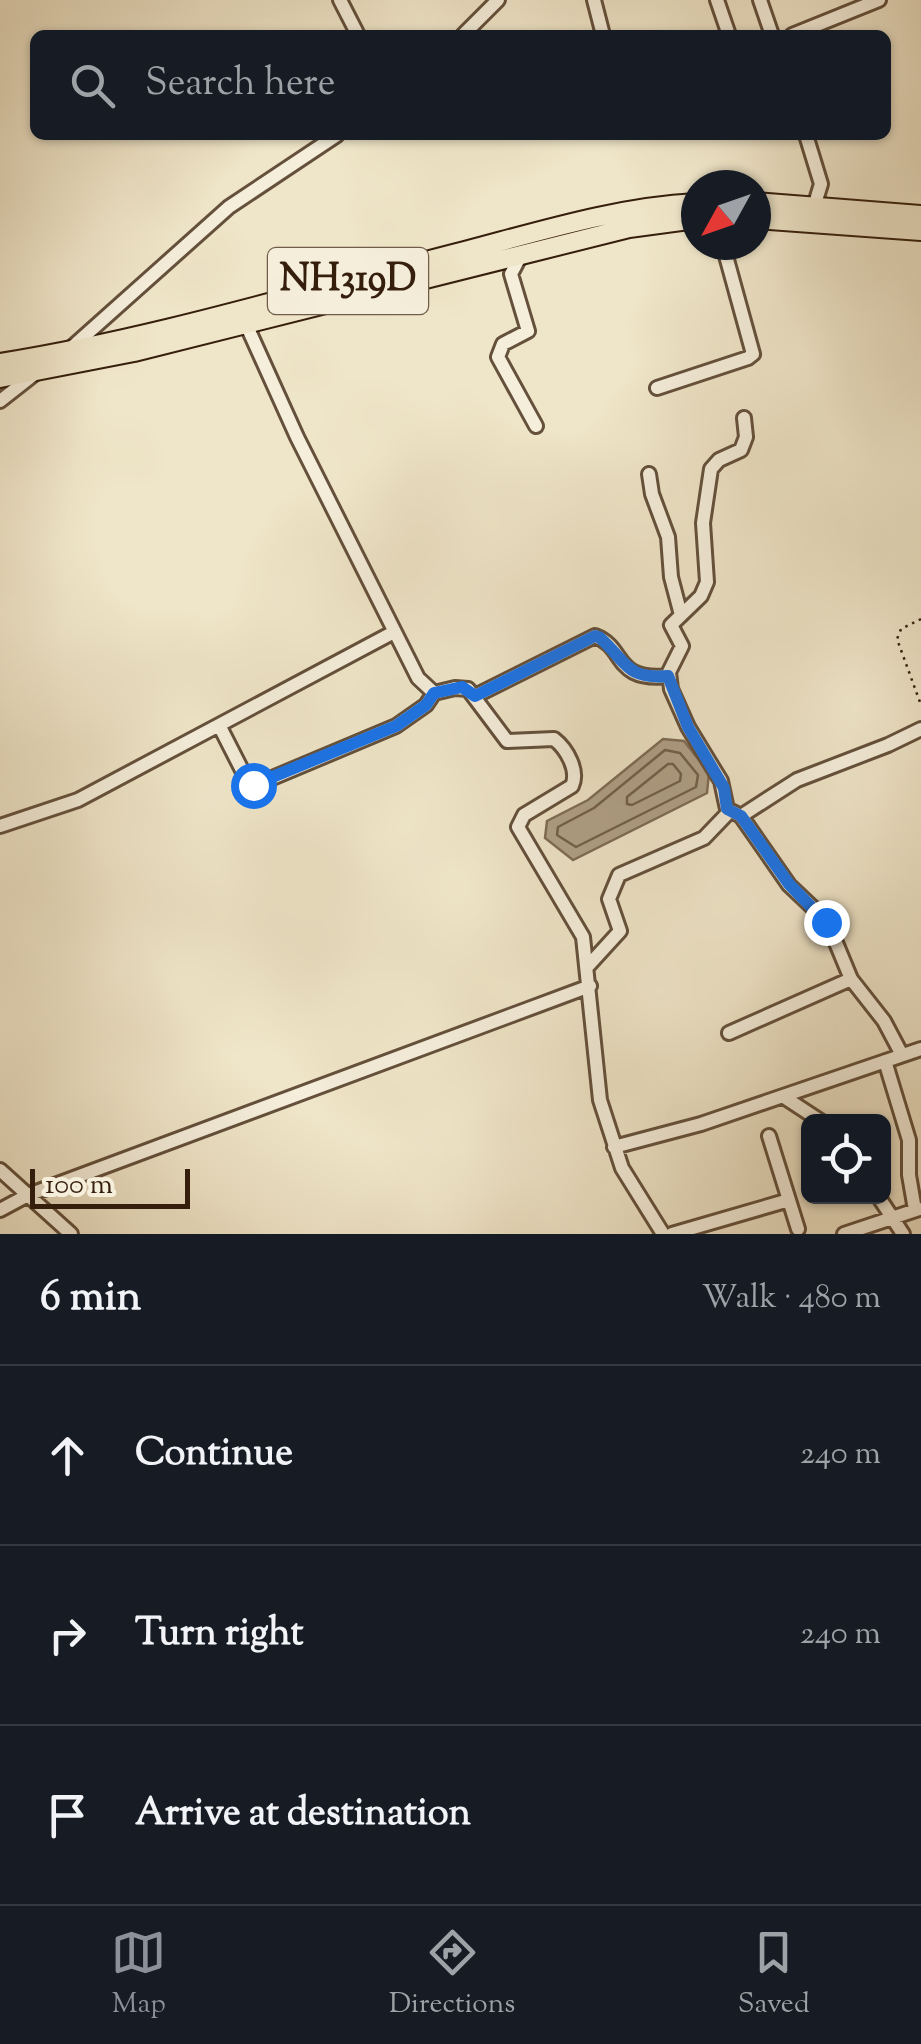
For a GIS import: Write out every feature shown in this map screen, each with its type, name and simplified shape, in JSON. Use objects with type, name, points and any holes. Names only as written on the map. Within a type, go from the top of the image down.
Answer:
[{"type":"highway","name":"NH319D","points":[[0,364],[67,352],[555,228],[650,207],[681,204]]},
{"type":"highway","points":[[771,205],[921,231]]},
{"type":"highway","points":[[771,217],[812,213],[921,215]]},
{"type":"highway","name":"NH319D","points":[[0,378],[246,324],[630,228],[681,222]]},
{"type":"street","points":[[340,0],[355,30]]},
{"type":"street","points":[[469,30],[498,0]]},
{"type":"street","points":[[594,0],[602,30]]},
{"type":"street","points":[[717,0],[727,30]]},
{"type":"street","points":[[760,0],[770,30]]},
{"type":"street","points":[[805,30],[880,0]]},
{"type":"street","points":[[0,402],[67,352],[229,208],[329,140]]},
{"type":"street","points":[[807,140],[820,184],[812,213]]},
{"type":"street","points":[[522,255],[511,274],[528,331],[503,344],[498,357],[536,426]]},
{"type":"street","points":[[657,388],[753,354],[727,260]]},
{"type":"street","points":[[246,324],[394,632],[418,678],[434,693]]},
{"type":"street","points":[[744,418],[746,438],[741,450],[719,460],[711,469],[703,524],[707,582],[701,596],[671,625],[682,646],[668,676],[688,727],[735,814],[789,884],[826,922],[851,979],[884,1021],[902,1055]]},
{"type":"street","points":[[649,474],[668,537],[670,577],[681,615]]},
{"type":"street","points":[[0,826],[78,800],[394,632]]},
{"type":"street","points":[[475,696],[595,636],[603,639],[625,666],[639,675],[668,676]]},
{"type":"street","points":[[219,725],[253,785],[396,726],[426,705],[434,693],[462,687],[475,696],[507,742],[554,740],[574,769],[575,782],[524,815],[518,828],[579,928],[588,966],[596,1080],[614,1146],[626,1177],[663,1234]]},
{"type":"street","points":[[588,966],[620,932],[609,899],[620,875],[704,838],[735,814],[797,780],[921,729]]},
{"type":"street","points":[[729,1033],[851,979]]},
{"type":"street","points":[[0,1210],[28,1195],[590,986]]},
{"type":"street","points":[[614,1146],[701,1124],[921,1049]]},
{"type":"street","points":[[844,1234],[918,1209],[908,1175],[909,1140],[885,1062]]},
{"type":"street","points":[[784,1097],[810,1114]]},
{"type":"street","points":[[769,1136],[798,1229]]},
{"type":"street","points":[[0,1170],[71,1234]]},
{"type":"street","points":[[672,1234],[790,1200]]},
{"type":"street","points":[[883,1204],[904,1234]]},
{"type":"path","points":[[921,619],[902,629],[897,639],[921,706]]},
{"type":"water","points":[[663,739],[684,741],[709,773],[707,793],[573,860],[545,838],[547,821],[588,800]]},
{"type":"route","points":[[253,785],[396,726],[426,705],[434,693],[462,687],[475,696],[595,636],[603,639],[618,660],[639,675],[668,676],[688,727],[724,788],[727,809],[741,816],[789,884],[826,922]]}]
